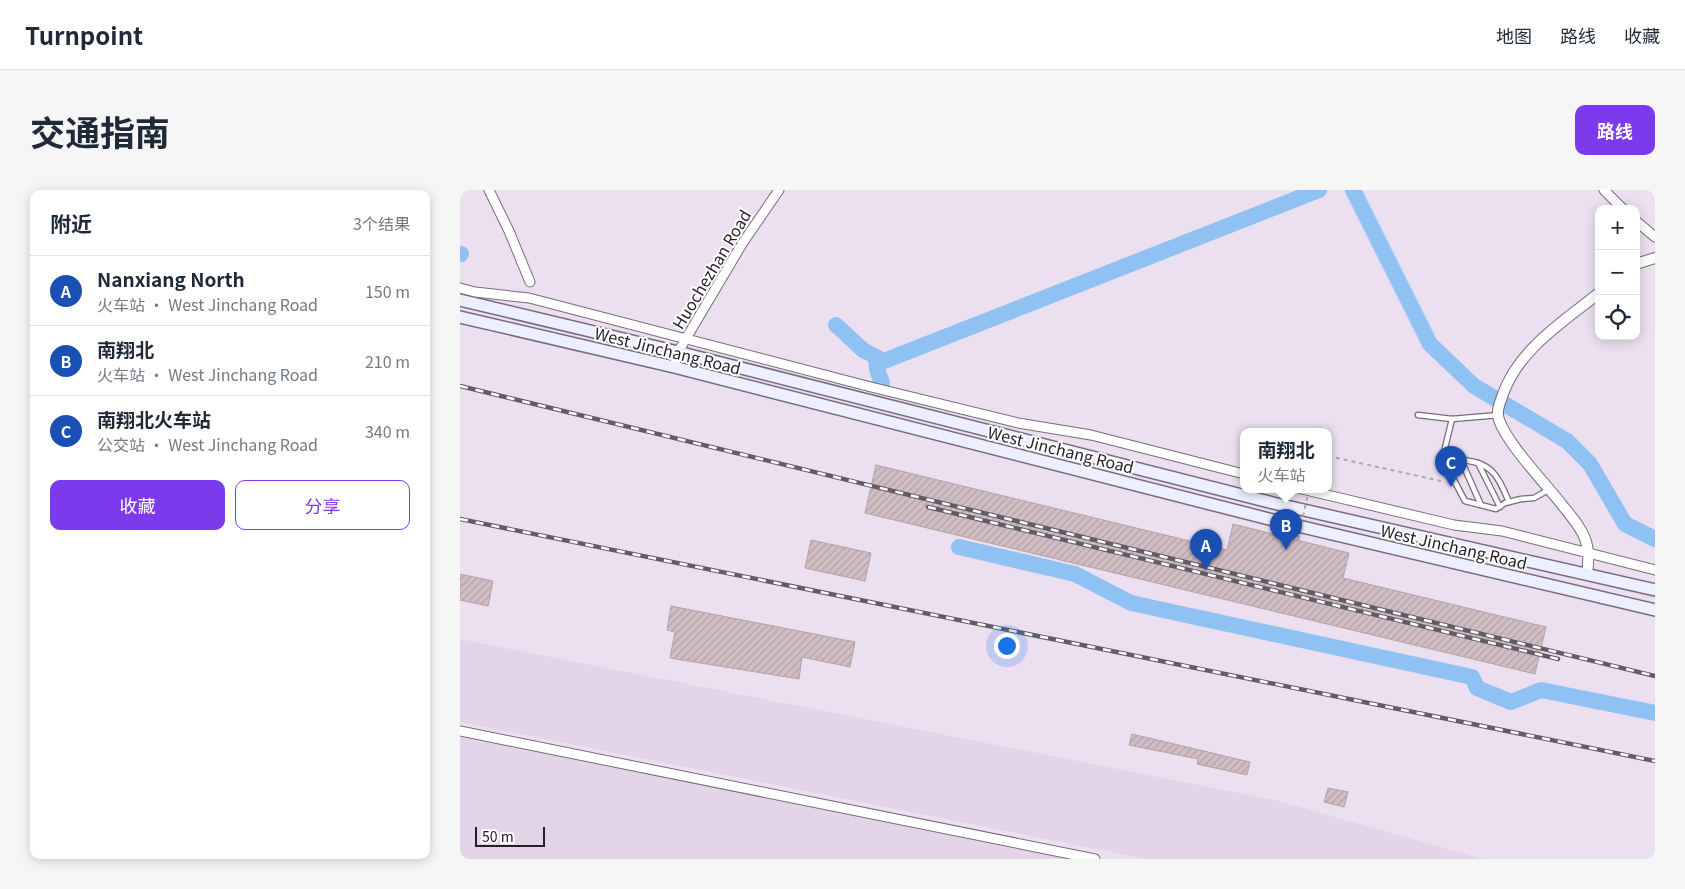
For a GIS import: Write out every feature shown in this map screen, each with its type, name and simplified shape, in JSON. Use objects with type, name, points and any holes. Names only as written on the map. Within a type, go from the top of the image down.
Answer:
[{"type":"main road","name":"West Jinchang Road","points":[[460,300],[678,352],[1263,501],[1655,590]]},
{"type":"main road","name":"West Jinchang Road","points":[[460,317],[674,367],[1269,519],[1655,610]]},
{"type":"street","points":[[489,190],[509,231],[530,282]]},
{"type":"street","name":"Huochezhan Road","points":[[674,367],[678,352],[686,338],[742,244],[779,190]]},
{"type":"street","points":[[1604,190],[1619,205]]},
{"type":"street","points":[[1640,224],[1655,237]]},
{"type":"street","points":[[1640,263],[1655,258]]},
{"type":"street","points":[[460,288],[475,292],[529,298],[871,388],[1018,423],[1091,435],[1240,473]]},
{"type":"street","points":[[1587,574],[1590,553],[1581,528],[1510,438],[1498,412],[1506,386],[1521,359],[1552,330],[1596,295]]},
{"type":"street","points":[[1319,493],[1454,525],[1502,531],[1655,570]]},
{"type":"street","points":[[460,731],[1096,859]]},
{"type":"lane","points":[[1418,415],[1452,419],[1498,412]]},
{"type":"lane","points":[[1452,419],[1444,452],[1446,465],[1465,501],[1496,509],[1509,502],[1534,498],[1550,489]]},
{"type":"lane","points":[[1444,452],[1454,459],[1478,463],[1491,468],[1500,480],[1509,502]]},
{"type":"lane","points":[[1461,460],[1481,505]]},
{"type":"lane","points":[[1478,463],[1500,506]]},
{"type":"path","points":[[1332,457],[1441,482]]},
{"type":"path","points":[[1298,540],[1308,493]]},
{"type":"shaded area","points":[[460,639],[1275,800],[1482,859],[1147,859],[460,722]]},
{"type":"shaded area","points":[[460,733],[1085,859],[460,859]]},
{"type":"building","points":[[876,465],[1227,550],[1233,524],[1349,553],[1343,578],[1546,627],[1535,674],[865,513]]},
{"type":"building","points":[[811,540],[871,553],[865,581],[805,568]]},
{"type":"building","points":[[460,574],[493,581],[488,606],[460,600]]},
{"type":"building","points":[[671,606],[855,642],[850,667],[802,657],[799,679],[670,658],[675,632],[667,630]]},
{"type":"building","points":[[1132,734],[1250,762],[1247,775],[1197,764],[1198,759],[1129,745]]},
{"type":"building","points":[[1328,788],[1348,792],[1344,807],[1324,802]]},
{"type":"waterway","points":[[836,325],[863,350],[884,361],[1319,190]]},
{"type":"waterway","points":[[1353,190],[1430,344],[1474,386],[1567,441],[1590,464],[1625,524],[1655,539]]},
{"type":"waterway","points":[[876,357],[877,369],[882,383]]},
{"type":"waterway","points":[[959,547],[1075,574],[1131,603],[1472,677],[1477,688],[1511,702],[1541,690],[1655,713]]},
{"type":"railway","points":[[460,386],[1655,676]]},
{"type":"railway","points":[[928,507],[1558,659]]},
{"type":"railway","points":[[460,519],[1655,761]]},
{"type":"place","name":"南翔北火车站","points":[[1451,487]]},
{"type":"place","name":"南翔北","points":[[1286,550]]},
{"type":"place","name":"Nanxiang North","points":[[1206,570]]}]
